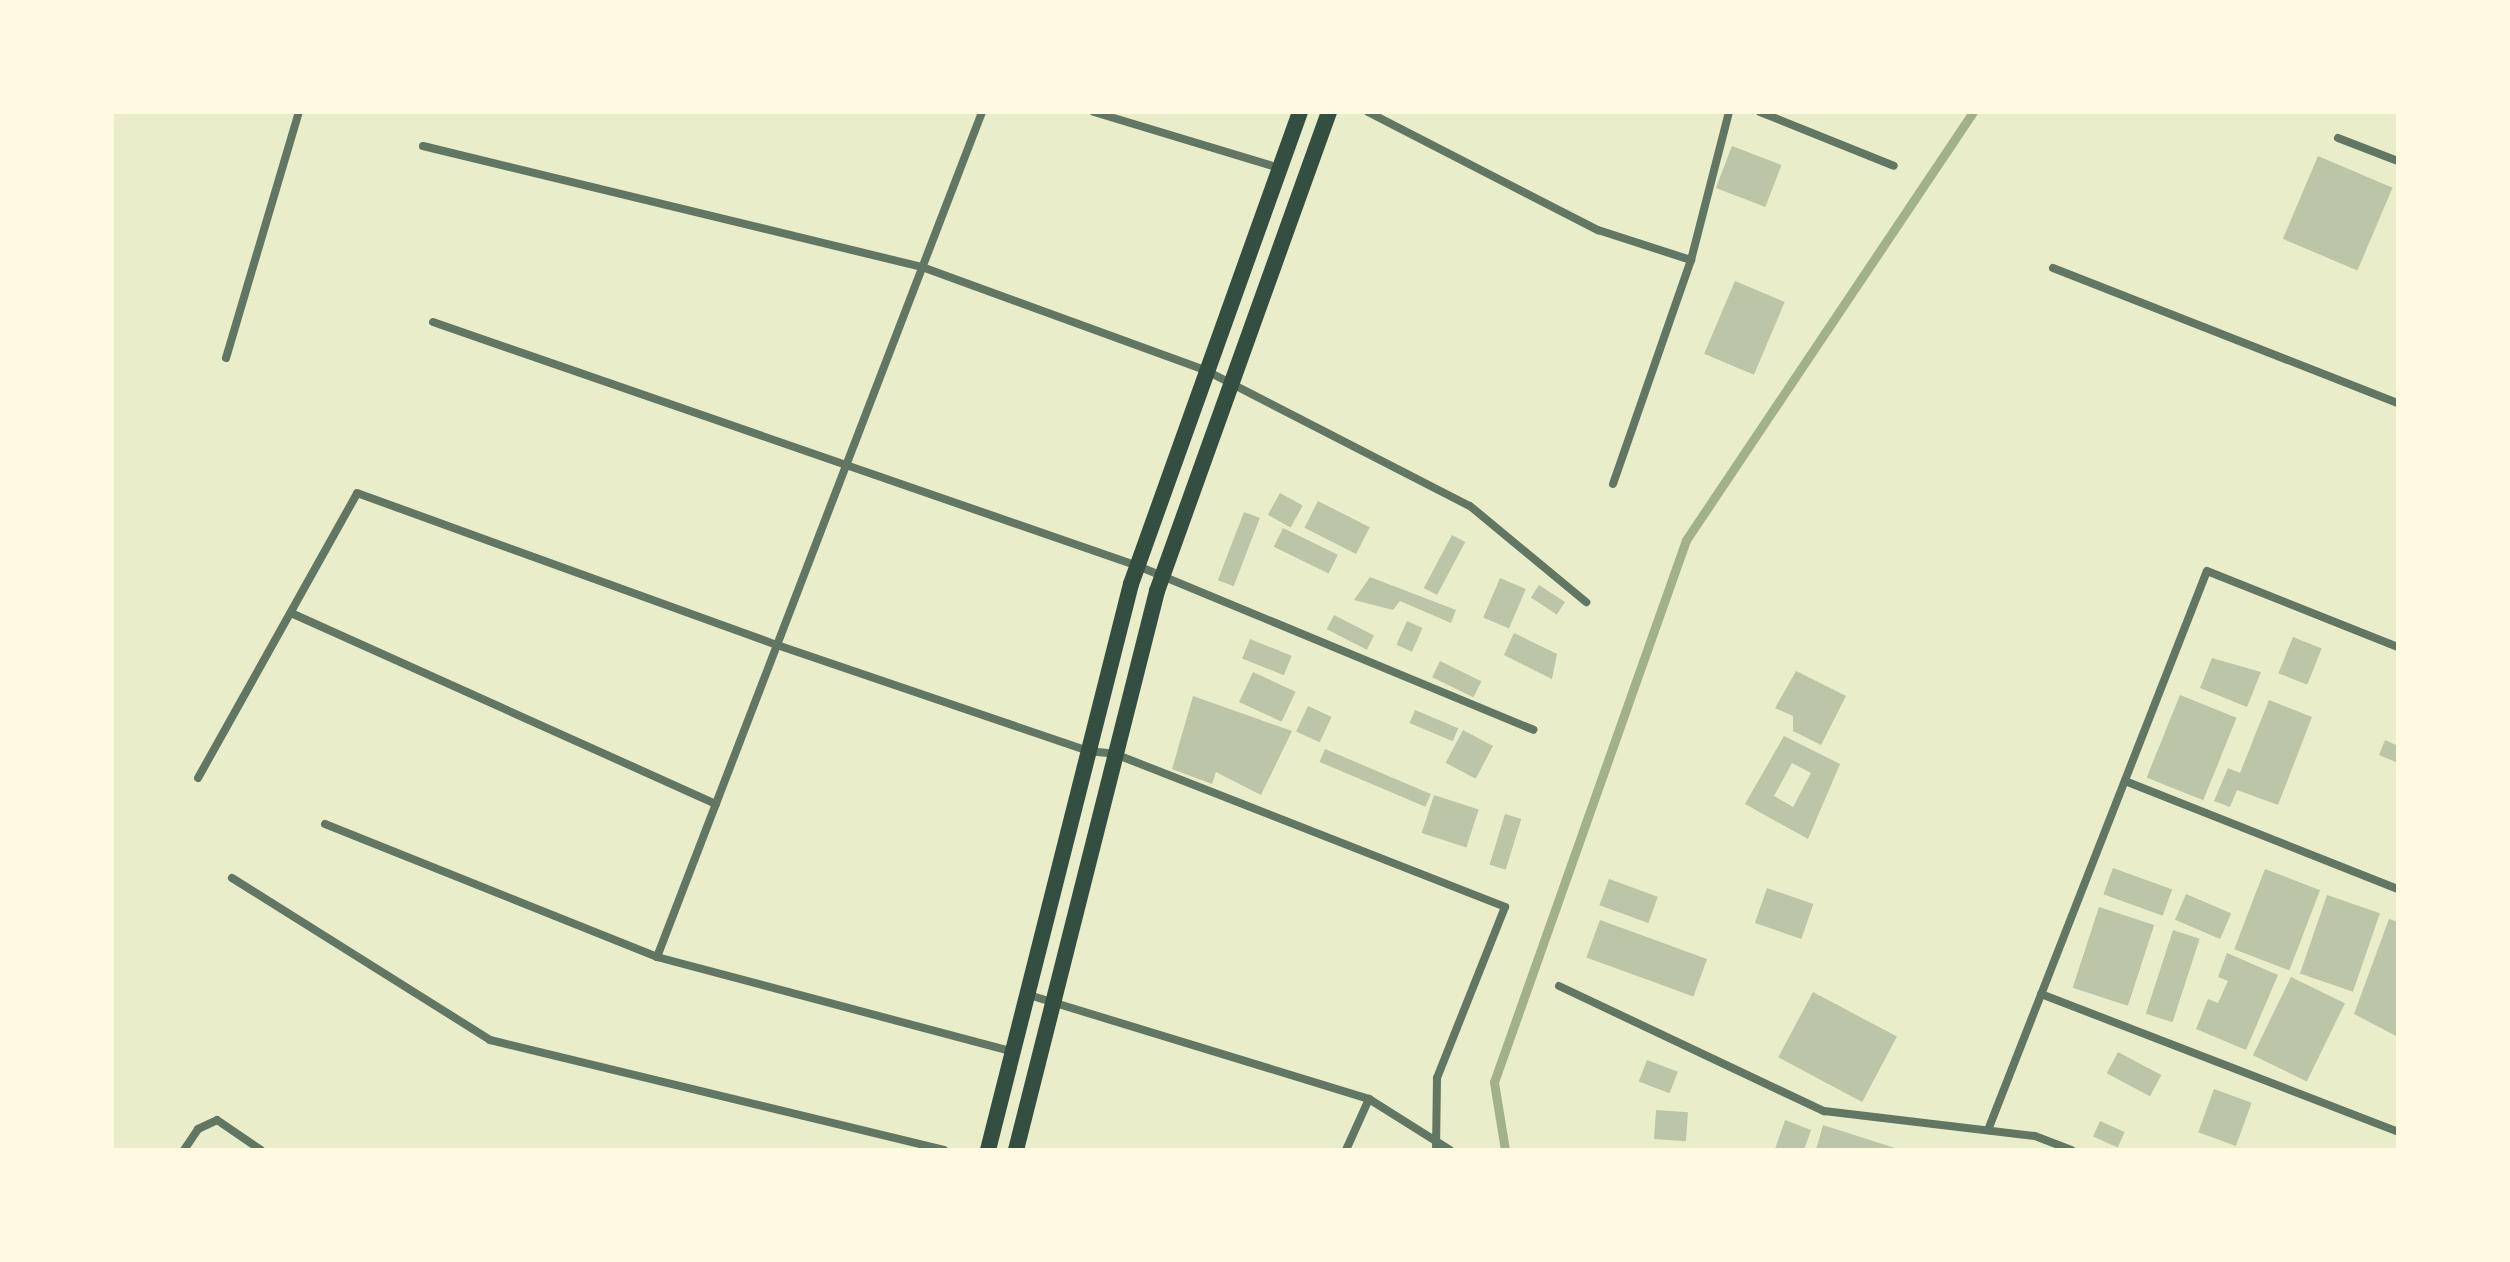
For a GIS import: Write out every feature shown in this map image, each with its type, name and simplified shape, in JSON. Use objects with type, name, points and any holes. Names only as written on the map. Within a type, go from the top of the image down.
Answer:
[{"type":"main road","points":[[988,1150],[1088,751],[1138,566],[1205,370],[1300,112]]},
{"type":"main road","points":[[1016,1150],[1162,577],[1229,383],[1329,112]]},
{"type":"street","points":[[226,358],[299,112]]},
{"type":"street","points":[[657,957],[982,112]]},
{"type":"street","points":[[1094,112],[1280,168]]},
{"type":"street","points":[[1368,112],[1598,230],[1691,260]]},
{"type":"street","points":[[1613,484],[1691,260],[1729,112]]},
{"type":"street","points":[[1760,112],[1894,166]]},
{"type":"street","points":[[2338,138],[2398,161]]},
{"type":"street","points":[[423,146],[922,267],[1205,370],[1470,506],[1586,602]]},
{"type":"street","points":[[2053,268],[2398,403]]},
{"type":"street","points":[[433,322],[848,460],[1138,566],[1533,730]]},
{"type":"street","points":[[198,778],[357,493],[777,645],[1088,751],[1115,754],[1505,907],[1437,1078],[1436,1146]]},
{"type":"street","points":[[1988,1130],[2207,571],[2398,647]]},
{"type":"street","points":[[291,613],[716,804]]},
{"type":"street","points":[[2125,781],[2398,889]]},
{"type":"street","points":[[325,824],[657,957],[1014,1052]]},
{"type":"street","points":[[232,878],[490,1040],[944,1150]]},
{"type":"street","points":[[1559,986],[1824,1111],[1988,1130],[2071,1150]]},
{"type":"street","points":[[2041,994],[2398,1132]]},
{"type":"street","points":[[1029,995],[1369,1099],[1436,1146],[1450,1150]]},
{"type":"street","points":[[1346,1150],[1369,1099]]},
{"type":"street","points":[[184,1150],[198,1129],[217,1120],[261,1150]]},
{"type":"building","points":[[1732,146],[1781,165],[1765,207],[1716,188]]},
{"type":"building","points":[[2318,156],[2393,188],[2357,270],[2283,239]]},
{"type":"building","points":[[1735,281],[1785,302],[1754,375],[1704,354]]},
{"type":"building","points":[[1280,493],[1303,506],[1291,527],[1268,515]]},
{"type":"building","points":[[1318,501],[1370,527],[1356,554],[1304,528]]},
{"type":"building","points":[[1244,512],[1260,518],[1234,586],[1218,580]]},
{"type":"building","points":[[1283,528],[1338,555],[1329,574],[1274,547]]},
{"type":"building","points":[[1452,535],[1465,542],[1437,595],[1424,588]]},
{"type":"building","points":[[1370,577],[1456,610],[1451,623],[1400,601],[1393,610],[1354,600]]},
{"type":"building","points":[[1500,578],[1526,589],[1509,629],[1483,618]]},
{"type":"building","points":[[1539,585],[1565,602],[1557,614],[1531,598]]},
{"type":"building","points":[[1334,615],[1374,635],[1367,650],[1327,629]]},
{"type":"building","points":[[1407,621],[1423,628],[1412,652],[1396,645]]},
{"type":"building","points":[[1514,633],[1557,654],[1552,679],[1504,655]]},
{"type":"building","points":[[2293,637],[2322,649],[2307,685],[2278,673]]},
{"type":"building","points":[[1250,639],[1292,656],[1284,675],[1242,658]]},
{"type":"building","points":[[2212,658],[2261,672],[2247,707],[2200,688]]},
{"type":"building","points":[[1440,661],[1481,681],[1473,697],[1432,677]]},
{"type":"building","points":[[1796,671],[1846,696],[1821,745],[1793,731],[1793,716],[1775,708]]},
{"type":"building","points":[[1253,672],[1296,692],[1282,722],[1239,702]]},
{"type":"building","points":[[2180,695],[2237,718],[2203,800],[2147,778]]},
{"type":"building","points":[[1193,696],[1292,731],[1261,795],[1216,772],[1212,784],[1172,769]]},
{"type":"building","points":[[2269,700],[2312,717],[2278,805],[2237,790],[2230,807],[2214,801],[2228,768],[2240,773]]},
{"type":"building","points":[[1308,706],[1332,717],[1320,742],[1296,731]]},
{"type":"building","points":[[1415,710],[1458,728],[1453,741],[1410,723]]},
{"type":"building","points":[[1463,730],[1493,746],[1476,779],[1446,763]]},
{"type":"building","points":[[1784,736],[1840,764],[1808,839],[1745,804]],"holes":[[[1792,763],[1811,773],[1793,807],[1774,796]]]},
{"type":"building","points":[[2385,740],[2398,746],[2398,763],[2379,755]]},
{"type":"building","points":[[1325,749],[1431,794],[1425,807],[1320,762]]},
{"type":"building","points":[[1434,795],[1479,810],[1466,848],[1422,833]]},
{"type":"building","points":[[1505,814],[1521,819],[1506,870],[1490,865]]},
{"type":"building","points":[[2113,868],[2172,890],[2163,916],[2103,894]]},
{"type":"building","points":[[2265,869],[2320,890],[2289,970],[2234,949]]},
{"type":"building","points":[[1609,879],[1658,897],[1648,923],[1599,905]]},
{"type":"building","points":[[1767,888],[1813,904],[1801,939],[1755,923]]},
{"type":"building","points":[[2186,894],[2231,913],[2220,939],[2175,920]]},
{"type":"building","points":[[2327,895],[2380,913],[2353,992],[2300,973]]},
{"type":"building","points":[[2099,907],[2154,925],[2128,1006],[2073,988]]},
{"type":"building","points":[[2389,919],[2398,922],[2398,1037],[2354,1014]]},
{"type":"building","points":[[1600,920],[1707,959],[1693,997],[1586,958]]},
{"type":"building","points":[[2173,930],[2200,939],[2172,1022],[2146,1014]]},
{"type":"building","points":[[2227,953],[2278,975],[2246,1050],[2196,1029],[2208,999],[2218,1003],[2228,981],[2218,977]]},
{"type":"building","points":[[2291,977],[2345,1003],[2307,1081],[2253,1055]]},
{"type":"building","points":[[1813,992],[1897,1037],[1862,1102],[1778,1057]]},
{"type":"building","points":[[2118,1052],[2161,1075],[2150,1096],[2107,1073]]},
{"type":"building","points":[[1647,1060],[1678,1072],[1670,1093],[1639,1081]]},
{"type":"building","points":[[2214,1089],[2252,1103],[2236,1146],[2198,1132]]},
{"type":"building","points":[[1656,1110],[1688,1112],[1686,1141],[1654,1139]]},
{"type":"building","points":[[1785,1120],[1811,1130],[1804,1150],[1775,1149]]},
{"type":"building","points":[[2100,1121],[2125,1132],[2118,1148],[2093,1137]]},
{"type":"building","points":[[1823,1125],[1898,1149],[1898,1150],[1816,1150]]},
{"type":"waterway","points":[[1505,1150],[1494,1082],[1686,540],[1973,112]]}]
